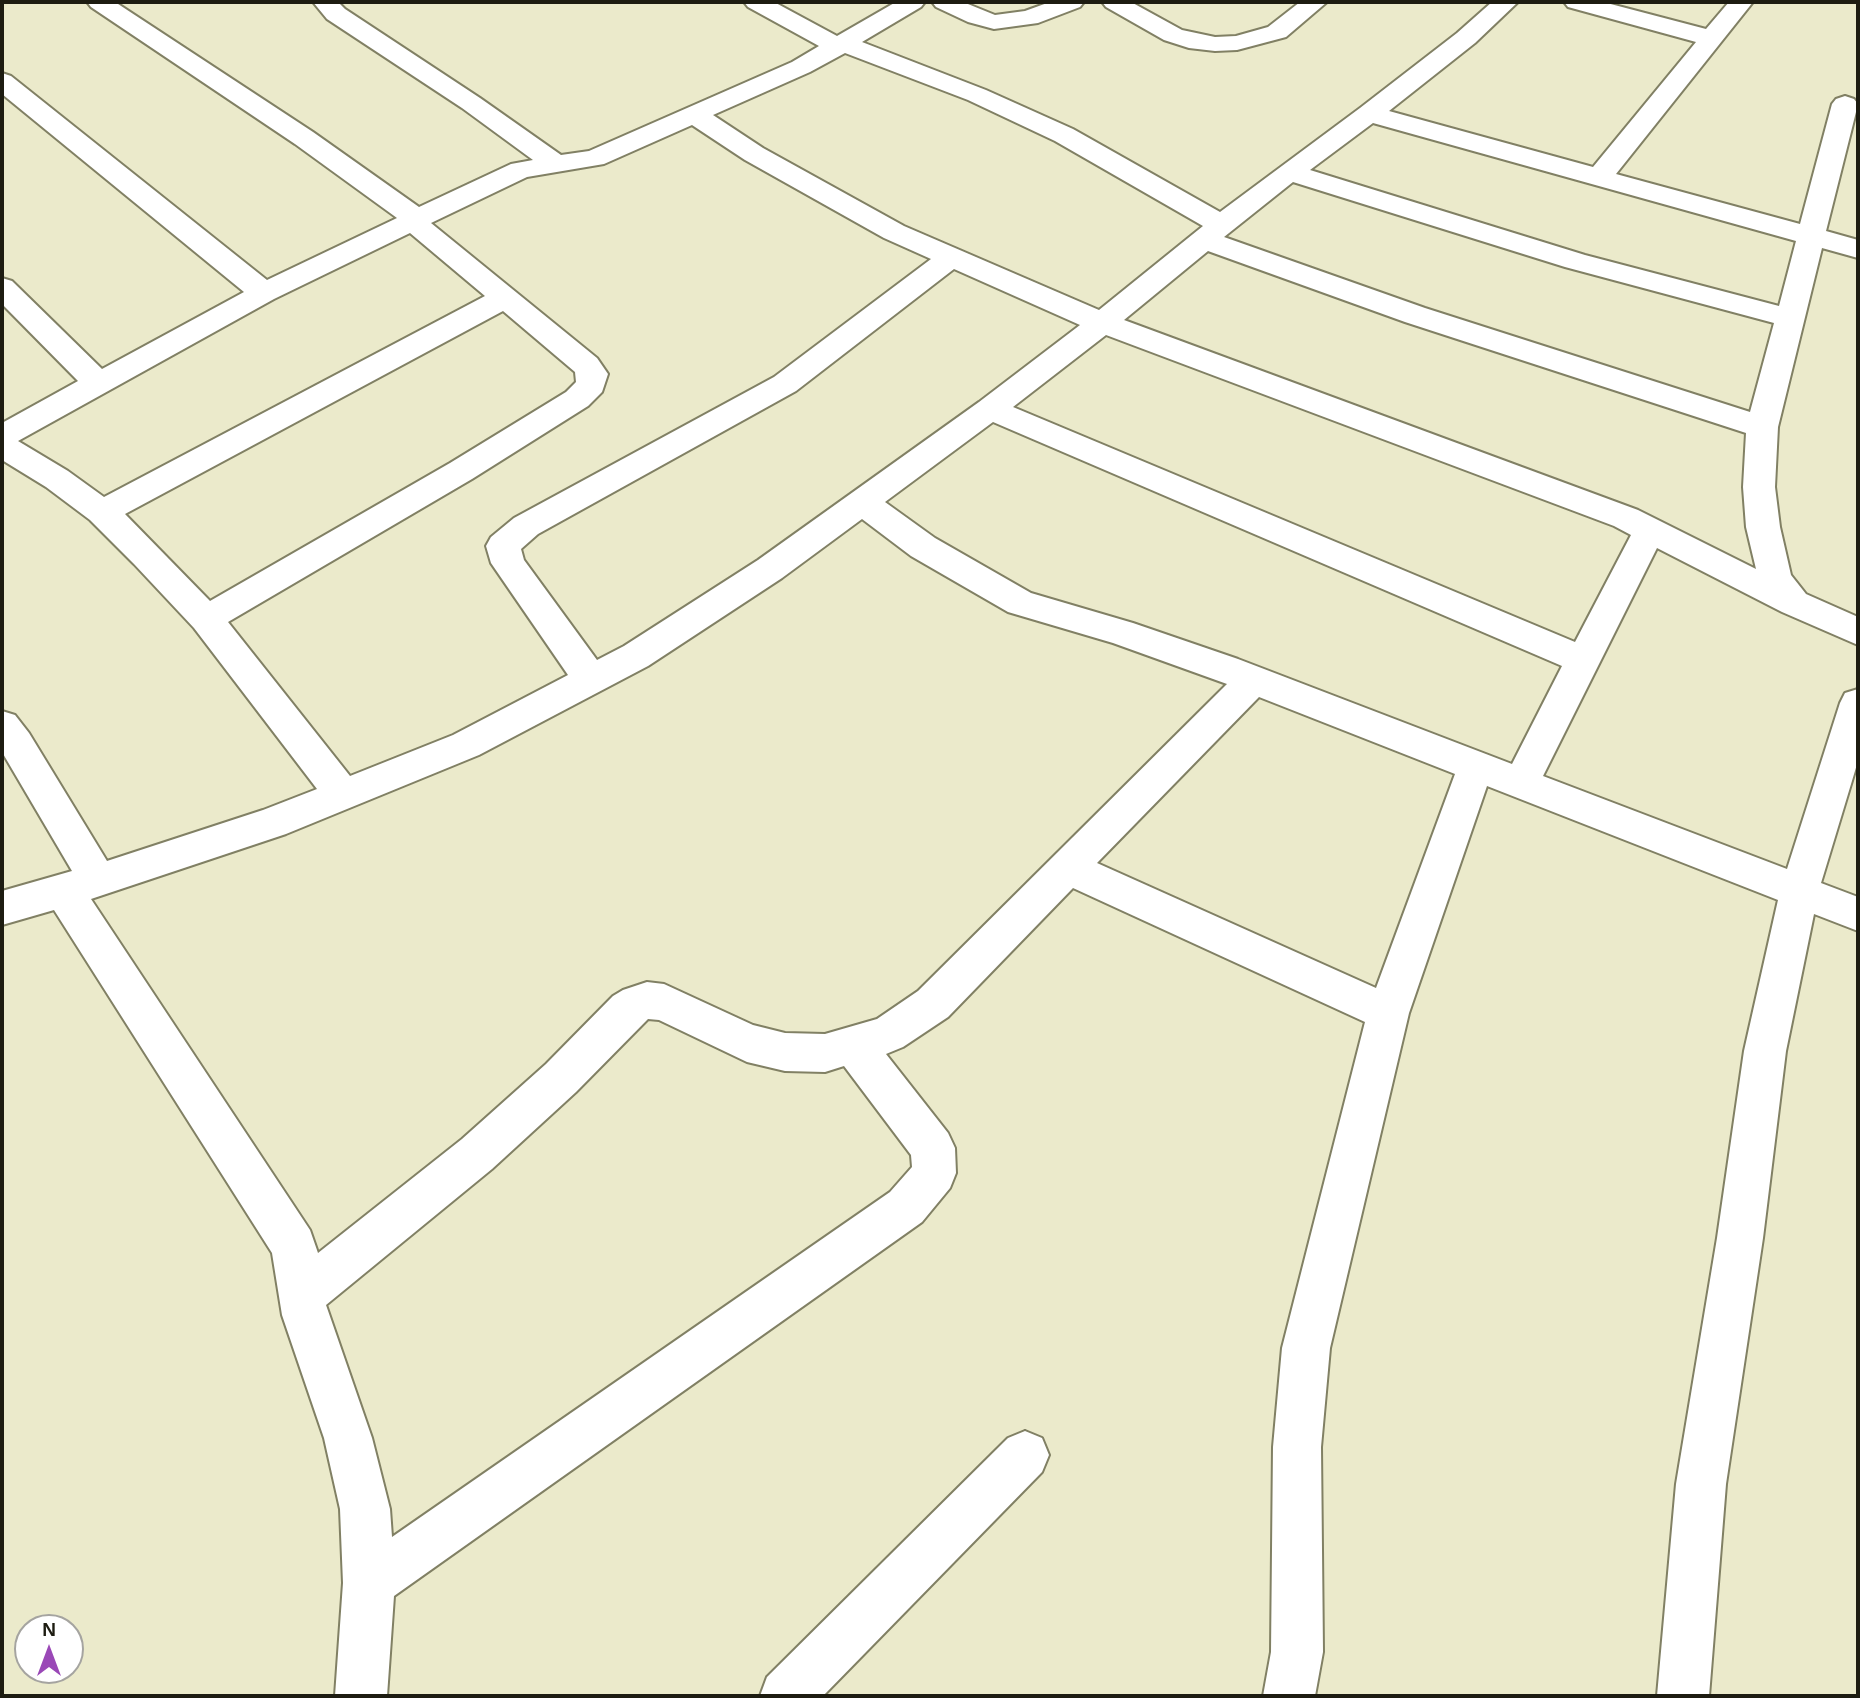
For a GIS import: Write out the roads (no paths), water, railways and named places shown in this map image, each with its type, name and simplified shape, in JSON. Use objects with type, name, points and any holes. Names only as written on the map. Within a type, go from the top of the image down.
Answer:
[{"type":"street","points":[[103,2],[304,138],[415,220],[586,365],[593,374],[592,385],[577,399],[461,471],[206,619]]},
{"type":"street","points":[[325,2],[336,14],[471,103],[557,165]]},
{"type":"street","points":[[756,2],[842,45],[977,95],[1064,135],[1213,233],[1415,315],[1762,426]]},
{"type":"street","points":[[2,436],[264,293],[415,220],[521,170],[595,158],[801,67],[912,2]]},
{"type":"street","points":[[944,2],[977,18],[994,22],[1028,18],[1072,2]]},
{"type":"street","points":[[1114,2],[1173,35],[1189,41],[1215,44],[1237,43],[1276,33],[1315,2]]},
{"type":"street","points":[[2,908],[273,823],[466,744],[636,656],[758,576],[990,409],[1466,38],[1506,2]]},
{"type":"street","points":[[1576,2],[1712,38]]},
{"type":"street","points":[[1598,179],[1741,2]]},
{"type":"street","points":[[2,81],[264,293]]},
{"type":"street","points":[[1794,603],[1775,579],[1763,527],[1759,487],[1762,426],[1845,104]]},
{"type":"street","points":[[694,114],[799,180],[894,232],[1102,323],[1561,492],[1650,529],[1794,603],[1858,632]]},
{"type":"street","points":[[1369,114],[1858,249]]},
{"type":"street","points":[[1291,173],[1575,261],[1790,318]]},
{"type":"street","points":[[591,680],[508,563],[503,546],[526,526],[785,384],[951,257]]},
{"type":"street","points":[[2,288],[98,383]]},
{"type":"street","points":[[102,512],[505,298]]},
{"type":"street","points":[[990,409],[1583,660]]},
{"type":"street","points":[[2,446],[57,479],[102,512],[206,619],[343,794]]},
{"type":"street","points":[[862,502],[923,547],[1020,603],[1121,632],[1254,680],[1858,914]]},
{"type":"street","points":[[1520,784],[1650,529]]},
{"type":"street","points":[[302,1295],[477,1154],[561,1078],[628,1009],[638,1003],[647,1000],[664,1002],[747,1043],[785,1052],[825,1053],[888,1034],[933,1004],[1254,680]]},
{"type":"street","points":[[1683,1696],[1701,1484],[1740,1238],[1765,1051],[1799,892],[1858,703]]},
{"type":"street","points":[[2,725],[16,743],[80,885],[295,1246],[305,1315],[348,1438],[365,1509],[369,1583],[361,1696]]},
{"type":"street","points":[[1289,1696],[1297,1651],[1297,1447],[1306,1348],[1388,1013],[1476,766]]},
{"type":"street","points":[[1068,868],[1388,1013]]},
{"type":"street","points":[[369,1583],[874,1230],[906,1207],[924,1188],[934,1173],[933,1148],[853,1046]]},
{"type":"street","points":[[786,1696],[1025,1455]]}]
